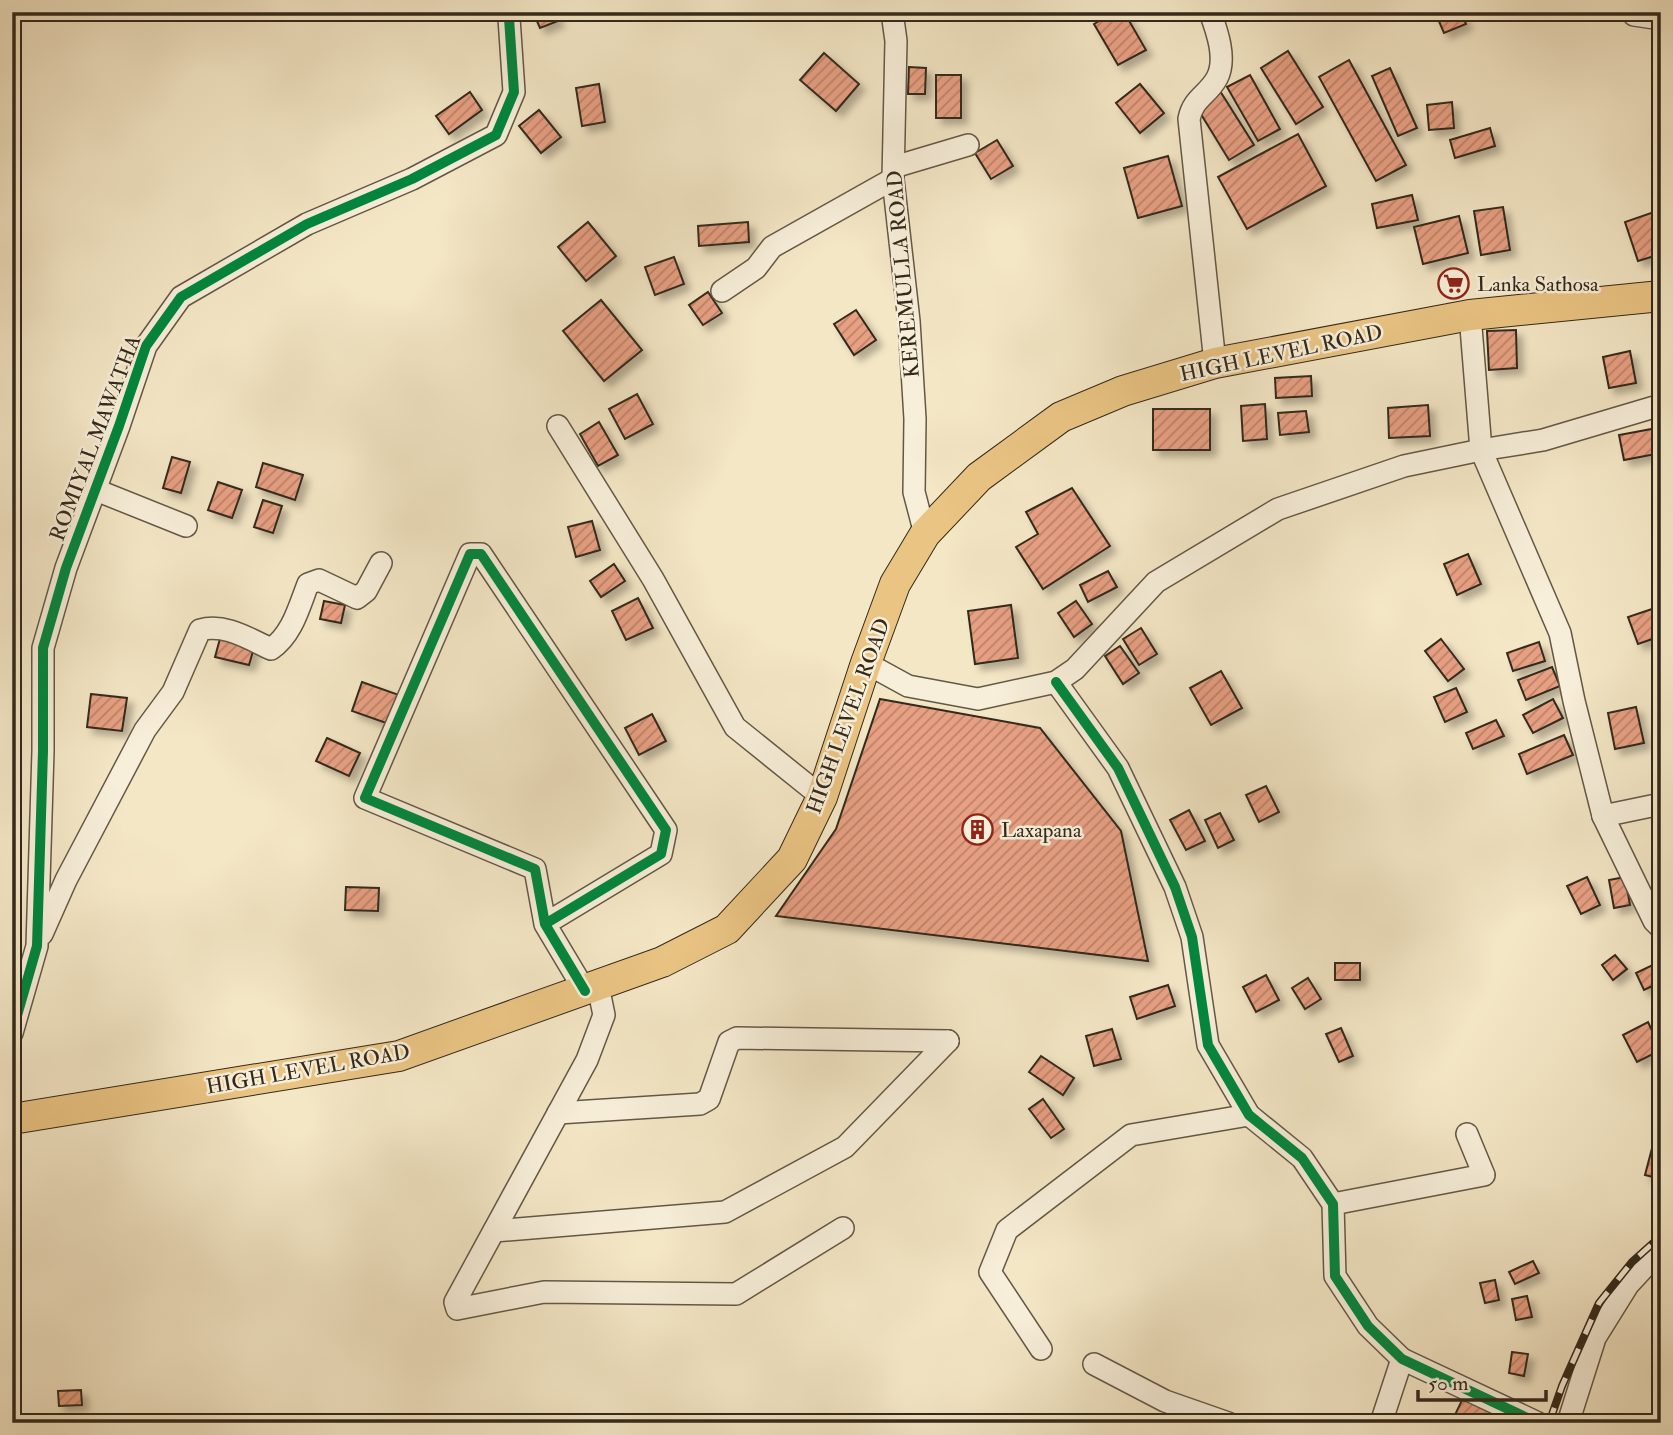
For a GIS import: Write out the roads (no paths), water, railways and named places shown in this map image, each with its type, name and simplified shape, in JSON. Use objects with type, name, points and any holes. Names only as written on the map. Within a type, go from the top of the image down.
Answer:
[{"type":"highway","name":"HIGH LEVEL ROAD","points":[[12,1119],[399,1056],[662,962],[727,929],[792,859],[822,797],[895,584],[925,534],[979,477],[1061,416],[1123,391],[1215,363],[1470,315],[1661,296]]},
{"type":"street","name":"ROMIYAL MAWATHA","points":[[12,1033],[37,946],[43,648],[66,568],[146,346],[181,297],[307,224],[412,179],[496,135],[514,92],[509,18],[506,12]]},
{"type":"street","name":"KEREMULLA ROAD","points":[[892,12],[896,41],[894,173],[909,321],[915,419],[914,492],[925,534]]},
{"type":"street","points":[[1210,12],[1219,37],[1221,66],[1217,79],[1194,104],[1189,119],[1215,363]]},
{"type":"street","points":[[1633,12],[1634,15],[1661,19]]},
{"type":"street","points":[[722,291],[756,268],[772,247],[894,173],[968,145]]},
{"type":"street","points":[[1470,315],[1481,450],[1560,633],[1603,816],[1654,921],[1661,928]]},
{"type":"street","points":[[866,663],[908,686],[978,699],[1056,682],[1075,669],[1156,582],[1279,509],[1404,466],[1543,440],[1661,405]]},
{"type":"street","points":[[558,426],[653,579],[735,727],[822,797]]},
{"type":"street","points":[[96,490],[186,526]]},
{"type":"street","points":[[545,924],[661,854],[666,830],[481,554],[470,554],[365,798],[535,870],[545,924],[592,988],[604,1015],[587,1060],[455,1302],[457,1309],[544,1292],[736,1294],[843,1228]]},
{"type":"street","points":[[37,946],[66,880],[145,730],[173,692],[200,630],[212,626],[230,630],[271,649],[282,642],[288,632],[308,584],[319,580],[357,598],[366,591],[382,563]]},
{"type":"street","points":[[1056,682],[1118,768],[1175,887],[1192,937],[1208,1045],[1249,1115],[1302,1158],[1333,1204],[1335,1276],[1368,1326],[1402,1359],[1538,1423]]},
{"type":"street","points":[[1603,816],[1661,804]]},
{"type":"street","points":[[494,1231],[725,1212],[845,1147],[948,1041],[737,1038],[729,1042],[709,1099],[700,1104],[558,1113]]},
{"type":"street","points":[[1041,1349],[990,1272],[1007,1230],[1131,1135],[1249,1115]]},
{"type":"street","points":[[1333,1204],[1483,1175],[1467,1134]]},
{"type":"street","points":[[1568,1423],[1595,1338],[1628,1285],[1661,1249]]},
{"type":"street","points":[[1381,1423],[1402,1359]]},
{"type":"street","points":[[1094,1364],[1165,1401],[1228,1423]]},
{"type":"railway","points":[[1549,1423],[1562,1386],[1599,1303],[1632,1262],[1661,1236]]},
{"type":"place","name":"Lanka Sathosa","points":[[1454,284]]},
{"type":"place","name":"Laxapana","points":[[978,830]]}]
